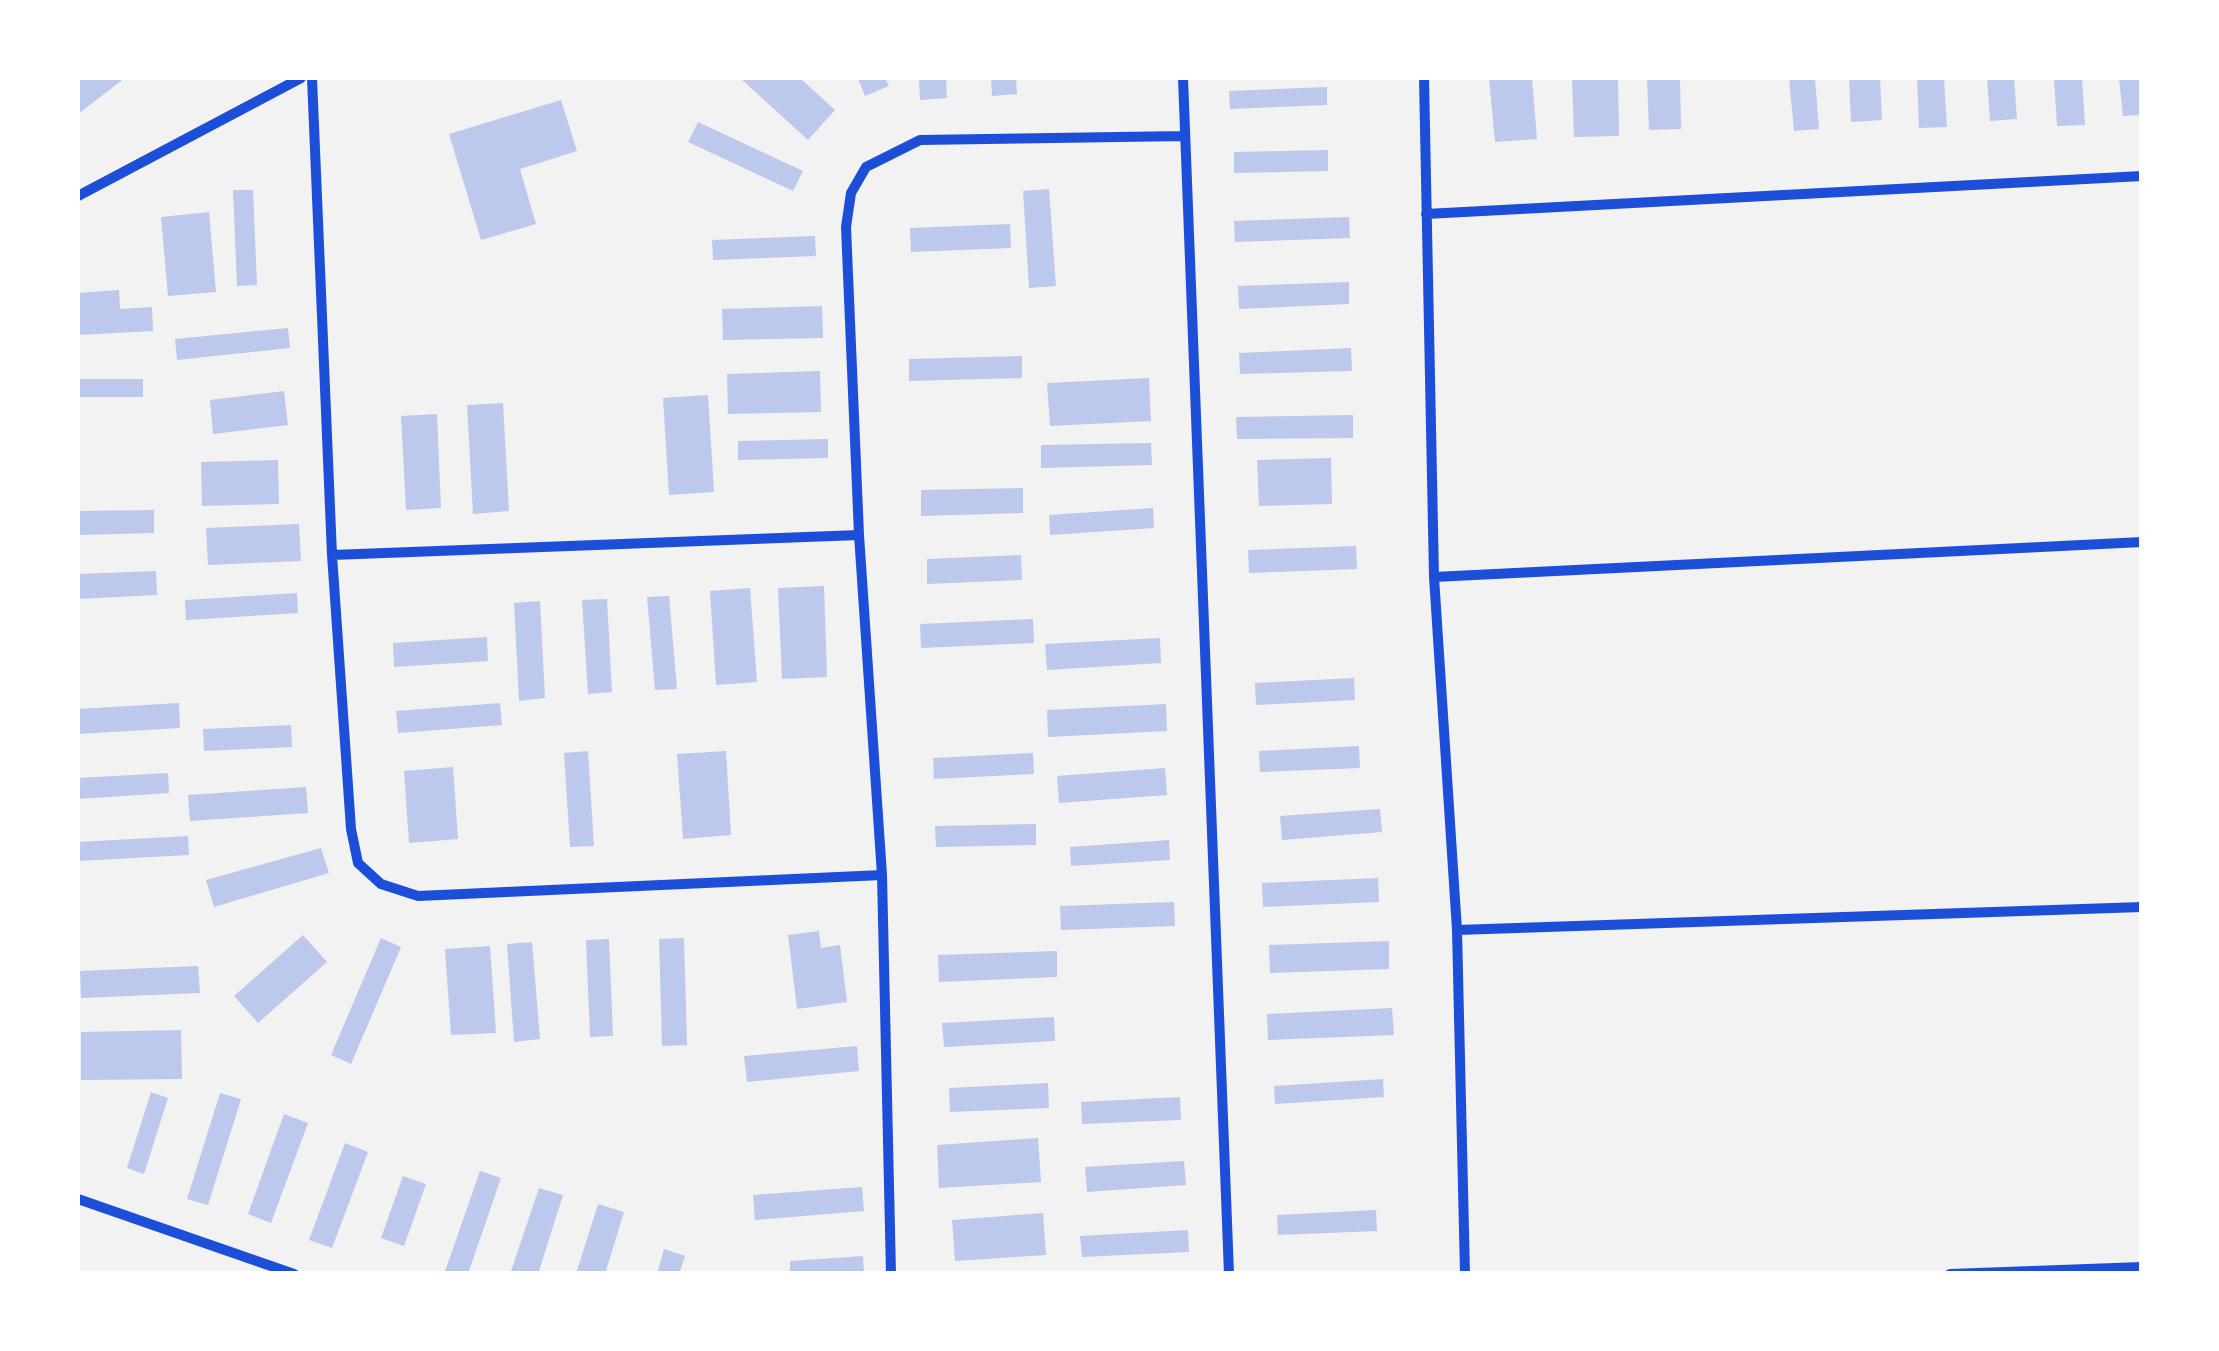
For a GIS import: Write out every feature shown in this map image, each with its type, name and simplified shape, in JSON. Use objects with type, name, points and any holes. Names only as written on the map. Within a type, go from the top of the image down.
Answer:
[{"type":"street","points":[[78,196],[301,78]]},
{"type":"street","points":[[312,78],[332,554],[351,829],[358,862],[381,884],[418,896],[882,875]]},
{"type":"street","points":[[1183,78],[1229,1274]]},
{"type":"street","points":[[1424,78],[1434,577],[1457,930],[1465,1274]]},
{"type":"street","points":[[891,1274],[882,875],[859,535],[846,227],[851,193],[866,167],[920,140],[1185,136]]},
{"type":"street","points":[[1426,214],[2142,176]]},
{"type":"street","points":[[332,554],[859,535]]},
{"type":"street","points":[[1434,577],[2142,542]]},
{"type":"street","points":[[1457,930],[2142,908]]},
{"type":"street","points":[[78,1200],[294,1274]]},
{"type":"street","points":[[1950,1274],[2142,1268]]},
{"type":"building","points":[[78,78],[125,78],[78,114]]},
{"type":"building","points":[[740,78],[800,78],[835,110],[808,140]]},
{"type":"building","points":[[858,78],[885,78],[889,86],[865,96]]},
{"type":"building","points":[[919,78],[946,78],[947,98],[920,100]]},
{"type":"building","points":[[991,78],[1016,78],[1017,94],[992,96]]},
{"type":"building","points":[[1489,78],[1532,78],[1537,139],[1495,142]]},
{"type":"building","points":[[1572,78],[1618,78],[1619,136],[1574,137]]},
{"type":"building","points":[[1647,78],[1680,78],[1681,129],[1649,130]]},
{"type":"building","points":[[1789,78],[1815,78],[1819,129],[1794,131]]},
{"type":"building","points":[[1849,78],[1880,78],[1882,120],[1851,122]]},
{"type":"building","points":[[1917,78],[1944,78],[1947,127],[1919,128]]},
{"type":"building","points":[[1987,78],[2014,78],[2017,119],[1990,121]]},
{"type":"building","points":[[2054,78],[2082,78],[2085,125],[2057,126]]},
{"type":"building","points":[[2119,78],[2142,78],[2142,115],[2123,116]]},
{"type":"building","points":[[1327,87],[1327,105],[1230,109],[1229,91]]},
{"type":"building","points":[[561,100],[577,151],[520,169],[536,224],[481,240],[449,134]]},
{"type":"building","points":[[698,122],[803,171],[793,191],[688,142]]},
{"type":"building","points":[[1328,150],[1328,171],[1234,173],[1234,152]]},
{"type":"building","points":[[1049,189],[1056,286],[1029,288],[1023,191]]},
{"type":"building","points":[[233,190],[253,190],[257,285],[237,286]]},
{"type":"building","points":[[209,212],[216,292],[168,296],[161,217]]},
{"type":"building","points":[[1349,217],[1350,238],[1235,242],[1234,221]]},
{"type":"building","points":[[1010,224],[1011,248],[911,252],[910,228]]},
{"type":"building","points":[[815,236],[816,256],[713,260],[712,240]]},
{"type":"building","points":[[1349,282],[1349,304],[1239,309],[1238,286]]},
{"type":"building","points":[[119,290],[120,309],[152,307],[153,331],[78,335],[78,293]]},
{"type":"building","points":[[822,306],[823,338],[723,340],[722,309]]},
{"type":"building","points":[[288,328],[290,348],[177,360],[175,339]]},
{"type":"building","points":[[1351,348],[1352,371],[1240,374],[1239,353]]},
{"type":"building","points":[[1022,356],[1022,378],[909,381],[909,359]]},
{"type":"building","points":[[820,371],[821,412],[728,414],[727,374]]},
{"type":"building","points":[[1149,378],[1151,421],[1050,426],[1047,383]]},
{"type":"building","points":[[78,379],[143,379],[143,397],[78,397]]},
{"type":"building","points":[[284,391],[288,425],[213,434],[210,400]]},
{"type":"building","points":[[708,395],[714,492],[669,495],[663,398]]},
{"type":"building","points":[[503,403],[509,511],[473,514],[467,405]]},
{"type":"building","points":[[437,414],[441,508],[406,510],[401,416]]},
{"type":"building","points":[[1353,415],[1353,438],[1237,439],[1236,417]]},
{"type":"building","points":[[828,439],[828,458],[738,460],[738,441]]},
{"type":"building","points":[[1151,443],[1152,465],[1041,468],[1041,445]]},
{"type":"building","points":[[1331,458],[1332,504],[1259,506],[1257,460]]},
{"type":"building","points":[[278,460],[279,504],[202,506],[201,462]]},
{"type":"building","points":[[1023,488],[1023,513],[921,516],[921,490]]},
{"type":"building","points":[[1153,508],[1154,528],[1050,535],[1049,515]]},
{"type":"building","points":[[154,510],[154,533],[78,535],[78,511]]},
{"type":"building","points":[[299,524],[301,561],[208,565],[206,528]]},
{"type":"building","points":[[1356,546],[1357,569],[1249,573],[1248,550]]},
{"type":"building","points":[[1021,555],[1022,580],[927,584],[927,559]]},
{"type":"building","points":[[156,571],[157,595],[78,599],[78,574]]},
{"type":"building","points":[[824,586],[827,677],[782,679],[778,588]]},
{"type":"building","points":[[750,588],[757,682],[716,685],[710,591]]},
{"type":"building","points":[[297,593],[298,613],[186,620],[185,600]]},
{"type":"building","points":[[669,596],[677,689],[655,690],[647,597]]},
{"type":"building","points":[[607,599],[612,692],[588,694],[582,600]]},
{"type":"building","points":[[540,601],[545,698],[519,701],[514,603]]},
{"type":"building","points":[[1033,619],[1034,643],[921,648],[920,624]]},
{"type":"building","points":[[487,637],[488,661],[394,667],[393,643]]},
{"type":"building","points":[[1160,638],[1161,663],[1047,670],[1045,644]]},
{"type":"building","points":[[1354,678],[1355,700],[1256,705],[1255,683]]},
{"type":"building","points":[[179,703],[180,728],[78,734],[78,709]]},
{"type":"building","points":[[500,703],[502,725],[398,733],[396,711]]},
{"type":"building","points":[[1166,704],[1167,731],[1048,737],[1047,710]]},
{"type":"building","points":[[291,725],[292,747],[204,751],[203,729]]},
{"type":"building","points":[[1359,746],[1360,768],[1260,772],[1259,751]]},
{"type":"building","points":[[588,751],[594,846],[570,847],[564,753]]},
{"type":"building","points":[[726,751],[731,835],[683,839],[677,754]]},
{"type":"building","points":[[1033,753],[1034,774],[934,779],[933,758]]},
{"type":"building","points":[[453,767],[458,839],[409,843],[404,771]]},
{"type":"building","points":[[1165,768],[1167,795],[1059,803],[1057,776]]},
{"type":"building","points":[[168,773],[169,793],[78,799],[78,778]]},
{"type":"building","points":[[306,787],[308,813],[190,821],[188,795]]},
{"type":"building","points":[[1380,809],[1382,832],[1282,840],[1280,816]]},
{"type":"building","points":[[1036,824],[1036,845],[936,847],[935,826]]},
{"type":"building","points":[[188,836],[189,855],[78,861],[78,842]]},
{"type":"building","points":[[1169,840],[1170,860],[1071,866],[1070,847]]},
{"type":"building","points":[[321,848],[329,873],[214,907],[206,880]]},
{"type":"building","points":[[1378,878],[1379,902],[1263,907],[1262,883]]},
{"type":"building","points":[[1174,902],[1175,926],[1061,930],[1060,906]]},
{"type":"building","points":[[819,931],[821,948],[840,945],[847,1002],[797,1009],[788,935]]},
{"type":"building","points":[[303,935],[327,962],[258,1023],[234,996]]},
{"type":"building","points":[[381,938],[401,947],[351,1064],[331,1055]]},
{"type":"building","points":[[684,938],[687,1045],[662,1046],[659,939]]},
{"type":"building","points":[[609,939],[613,1036],[590,1037],[586,940]]},
{"type":"building","points":[[1389,941],[1389,969],[1270,973],[1269,945]]},
{"type":"building","points":[[532,942],[540,1039],[514,1042],[507,944]]},
{"type":"building","points":[[490,946],[496,1033],[451,1035],[445,949]]},
{"type":"building","points":[[1057,951],[1057,977],[939,982],[938,955]]},
{"type":"building","points":[[198,966],[200,993],[81,998],[80,971]]},
{"type":"building","points":[[1392,1008],[1394,1035],[1268,1040],[1267,1014]]},
{"type":"building","points":[[1054,1017],[1055,1041],[944,1047],[942,1023]]},
{"type":"building","points":[[181,1030],[182,1079],[81,1080],[81,1032]]},
{"type":"building","points":[[857,1046],[859,1071],[747,1082],[744,1056]]},
{"type":"building","points":[[1383,1079],[1384,1097],[1275,1104],[1274,1086]]},
{"type":"building","points":[[1048,1083],[1049,1108],[950,1112],[949,1088]]},
{"type":"building","points":[[151,1092],[168,1098],[144,1174],[127,1168]]},
{"type":"building","points":[[220,1093],[241,1099],[208,1205],[187,1199]]},
{"type":"building","points":[[1180,1097],[1181,1120],[1082,1124],[1081,1102]]},
{"type":"building","points":[[284,1114],[308,1123],[271,1223],[248,1214]]},
{"type":"building","points":[[1038,1138],[1041,1182],[939,1188],[937,1145]]},
{"type":"building","points":[[345,1143],[368,1152],[332,1248],[309,1240]]},
{"type":"building","points":[[1184,1161],[1186,1185],[1087,1192],[1085,1167]]},
{"type":"building","points":[[480,1171],[501,1178],[468,1274],[444,1274]]},
{"type":"building","points":[[403,1176],[426,1184],[404,1246],[381,1238]]},
{"type":"building","points":[[862,1187],[864,1211],[755,1220],[753,1195]]},
{"type":"building","points":[[539,1188],[563,1195],[538,1274],[510,1274]]},
{"type":"building","points":[[598,1204],[624,1212],[605,1274],[576,1274]]},
{"type":"building","points":[[1376,1210],[1377,1231],[1278,1235],[1277,1215]]},
{"type":"building","points":[[1043,1213],[1046,1255],[955,1261],[952,1220]]},
{"type":"building","points":[[1188,1230],[1189,1252],[1082,1257],[1080,1236]]},
{"type":"building","points":[[664,1249],[685,1256],[679,1274],[657,1274]]},
{"type":"building","points":[[863,1256],[864,1274],[790,1274],[790,1261]]}]
